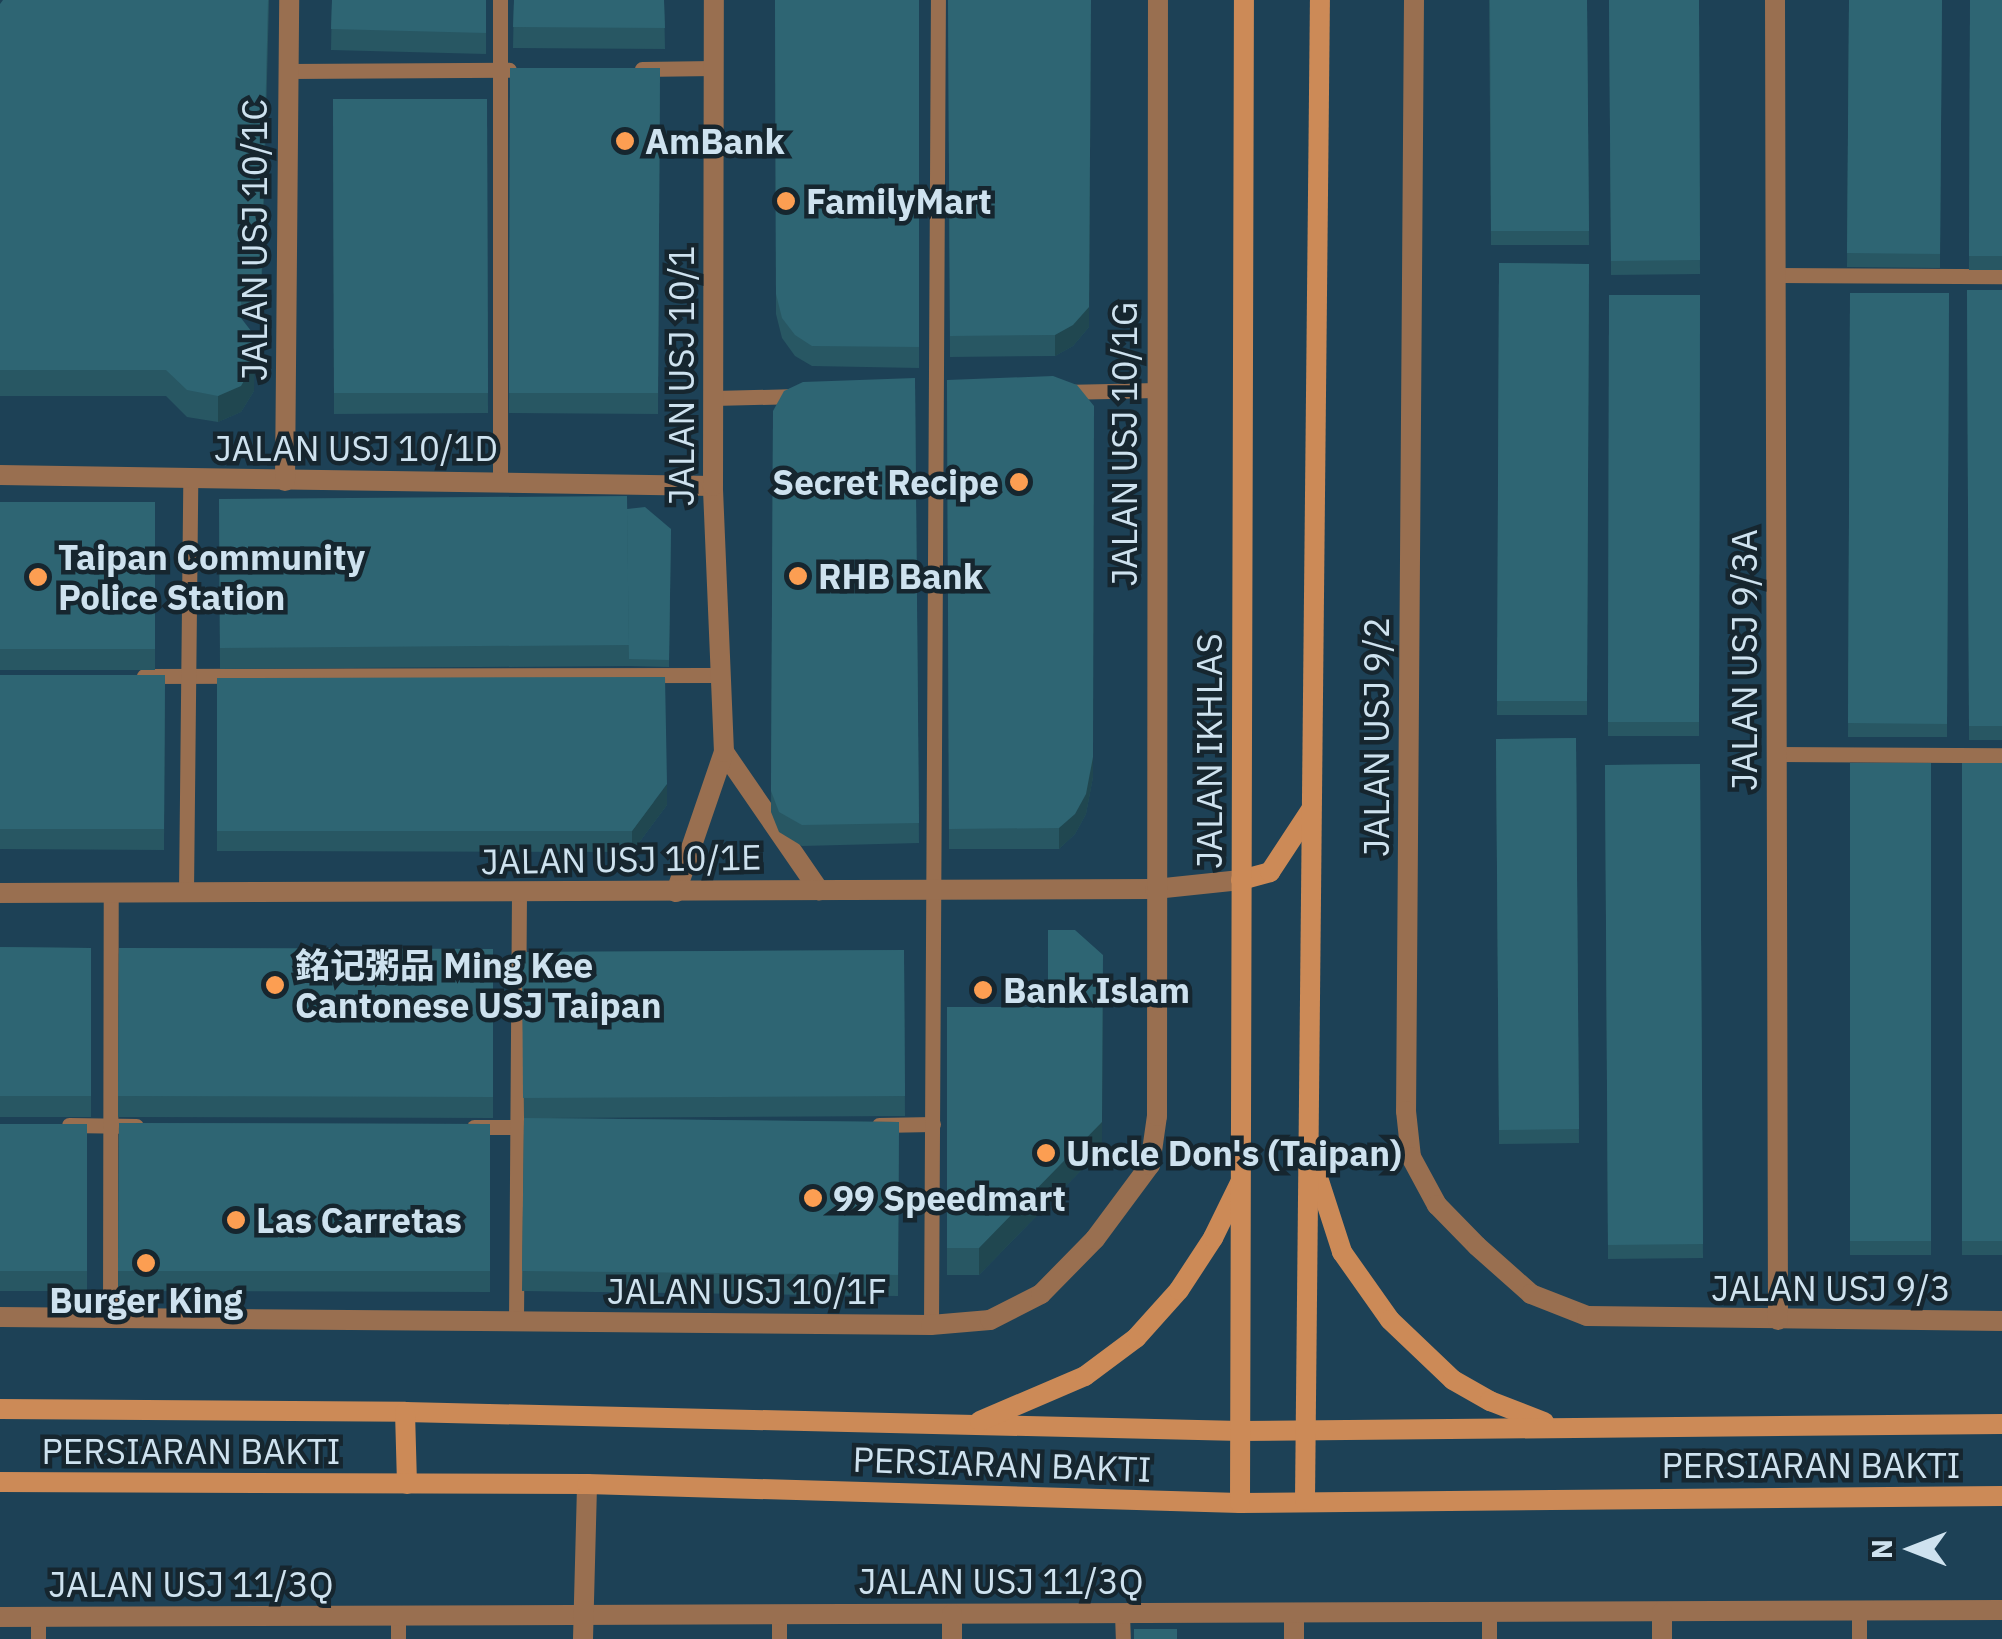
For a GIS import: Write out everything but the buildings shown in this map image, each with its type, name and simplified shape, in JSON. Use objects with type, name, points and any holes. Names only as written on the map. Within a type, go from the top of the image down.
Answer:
[{"type":"street","name":"JALAN USJ 10/1C","points":[[284,482],[289,0]]},
{"type":"street","name":"JALAN USJ 10/1","points":[[676,892],[724,752],[712,486],[714,0]]},
{"type":"street","name":"JALAN USJ 10/1G","points":[[1155,889],[1158,0]]},
{"type":"street","name":"JALAN IKHLAS","points":[[1240,1503],[1244,0]]},
{"type":"street","points":[[1305,1500],[1320,0]]},
{"type":"street","name":"JALAN USJ 9/2","points":[[1414,0],[1406,1091],[1412,1157],[1437,1205],[1531,1294],[1587,1316],[1660,1320]]},
{"type":"street","name":"JALAN USJ 9/3A","points":[[1775,0],[1778,1320]]},
{"type":"street","name":"JALAN USJ 10/1D","points":[[0,475],[190,481],[712,486]]},
{"type":"street","points":[[724,752],[819,890]]},
{"type":"street","points":[[1242,880],[1270,872],[1311,810]]},
{"type":"street","name":"JALAN USJ 10/1E","points":[[0,893],[1155,889],[1242,880]]},
{"type":"street","name":"JALAN USJ 10/1F","points":[[0,1318],[931,1325],[990,1320],[1041,1294],[1095,1239],[1150,1165],[1158,1116],[1155,889]]},
{"type":"street","points":[[1307,1146],[1342,1252],[1390,1320],[1453,1380],[1490,1401],[1554,1426]]},
{"type":"street","points":[[974,1424],[1085,1376],[1136,1338],[1179,1290],[1213,1238],[1243,1176]]},
{"type":"street","name":"JALAN USJ 9/3","points":[[1660,1320],[2002,1321]]},
{"type":"street","name":"PERSIARAN BAKTI","points":[[0,1409],[405,1412],[1242,1431],[2002,1424]]},
{"type":"street","points":[[405,1412],[407,1484]]},
{"type":"street","name":"PERSIARAN BAKTI","points":[[0,1482],[586,1484],[1240,1503],[2002,1496]]},
{"type":"street","points":[[583,1639],[586,1484]]},
{"type":"street","name":"JALAN USJ 11/3Q","points":[[0,1617],[2002,1610]]},
{"type":"street","points":[[1662,1612],[1662,1639]]},
{"type":"street","points":[[1294,1613],[1294,1639]]},
{"type":"street","points":[[952,1614],[952,1639]]},
{"type":"street","points":[[211,1616],[211,1639]]},
{"type":"lane","points":[[500,0],[500,481]]},
{"type":"lane","points":[[931,1325],[938,0]]},
{"type":"lane","points":[[616,69],[712,68]]},
{"type":"lane","points":[[288,70],[520,70]]},
{"type":"lane","points":[[1776,275],[2002,276]]},
{"type":"lane","points":[[1046,392],[1158,390]]},
{"type":"lane","points":[[916,394],[954,393]]},
{"type":"lane","points":[[712,398],[824,396]]},
{"type":"lane","points":[[186,892],[190,481]]},
{"type":"lane","points":[[131,676],[721,675]]},
{"type":"lane","points":[[1777,754],[2002,755]]},
{"type":"lane","points":[[110,1318],[111,894]]},
{"type":"lane","points":[[516,1322],[518,894]]},
{"type":"lane","points":[[854,1125],[933,1124]]},
{"type":"lane","points":[[56,1125],[151,1126]]},
{"type":"lane","points":[[460,1126],[557,1126]]},
{"type":"lane","points":[[1859,1611],[1859,1639]]},
{"type":"lane","points":[[1489,1612],[1489,1639]]},
{"type":"lane","points":[[778,1614],[779,1639]]},
{"type":"lane","points":[[1122,1614],[1123,1639]]},
{"type":"lane","points":[[398,1616],[398,1639]]},
{"type":"lane","points":[[38,1617],[38,1639]]},
{"type":"place","name":"AmBank","points":[[625,141]]},
{"type":"place","name":"FamilyMart","points":[[786,201]]},
{"type":"place","name":"Secret Recipe","points":[[1019,482]]},
{"type":"place","name":"RHB Bank","points":[[798,576]]},
{"type":"place","name":"Taipan Community Police Station","points":[[38,577]]},
{"type":"place","name":"銘记粥品 Ming Kee Cantonese USJ Taipan","points":[[275,985]]},
{"type":"place","name":"Bank Islam","points":[[983,990]]},
{"type":"place","name":"Uncle Don's (Taipan)","points":[[1046,1153]]},
{"type":"place","name":"99 Speedmart","points":[[813,1198]]},
{"type":"place","name":"Las Carretas","points":[[236,1220]]},
{"type":"place","name":"Burger King","points":[[146,1263]]}]
